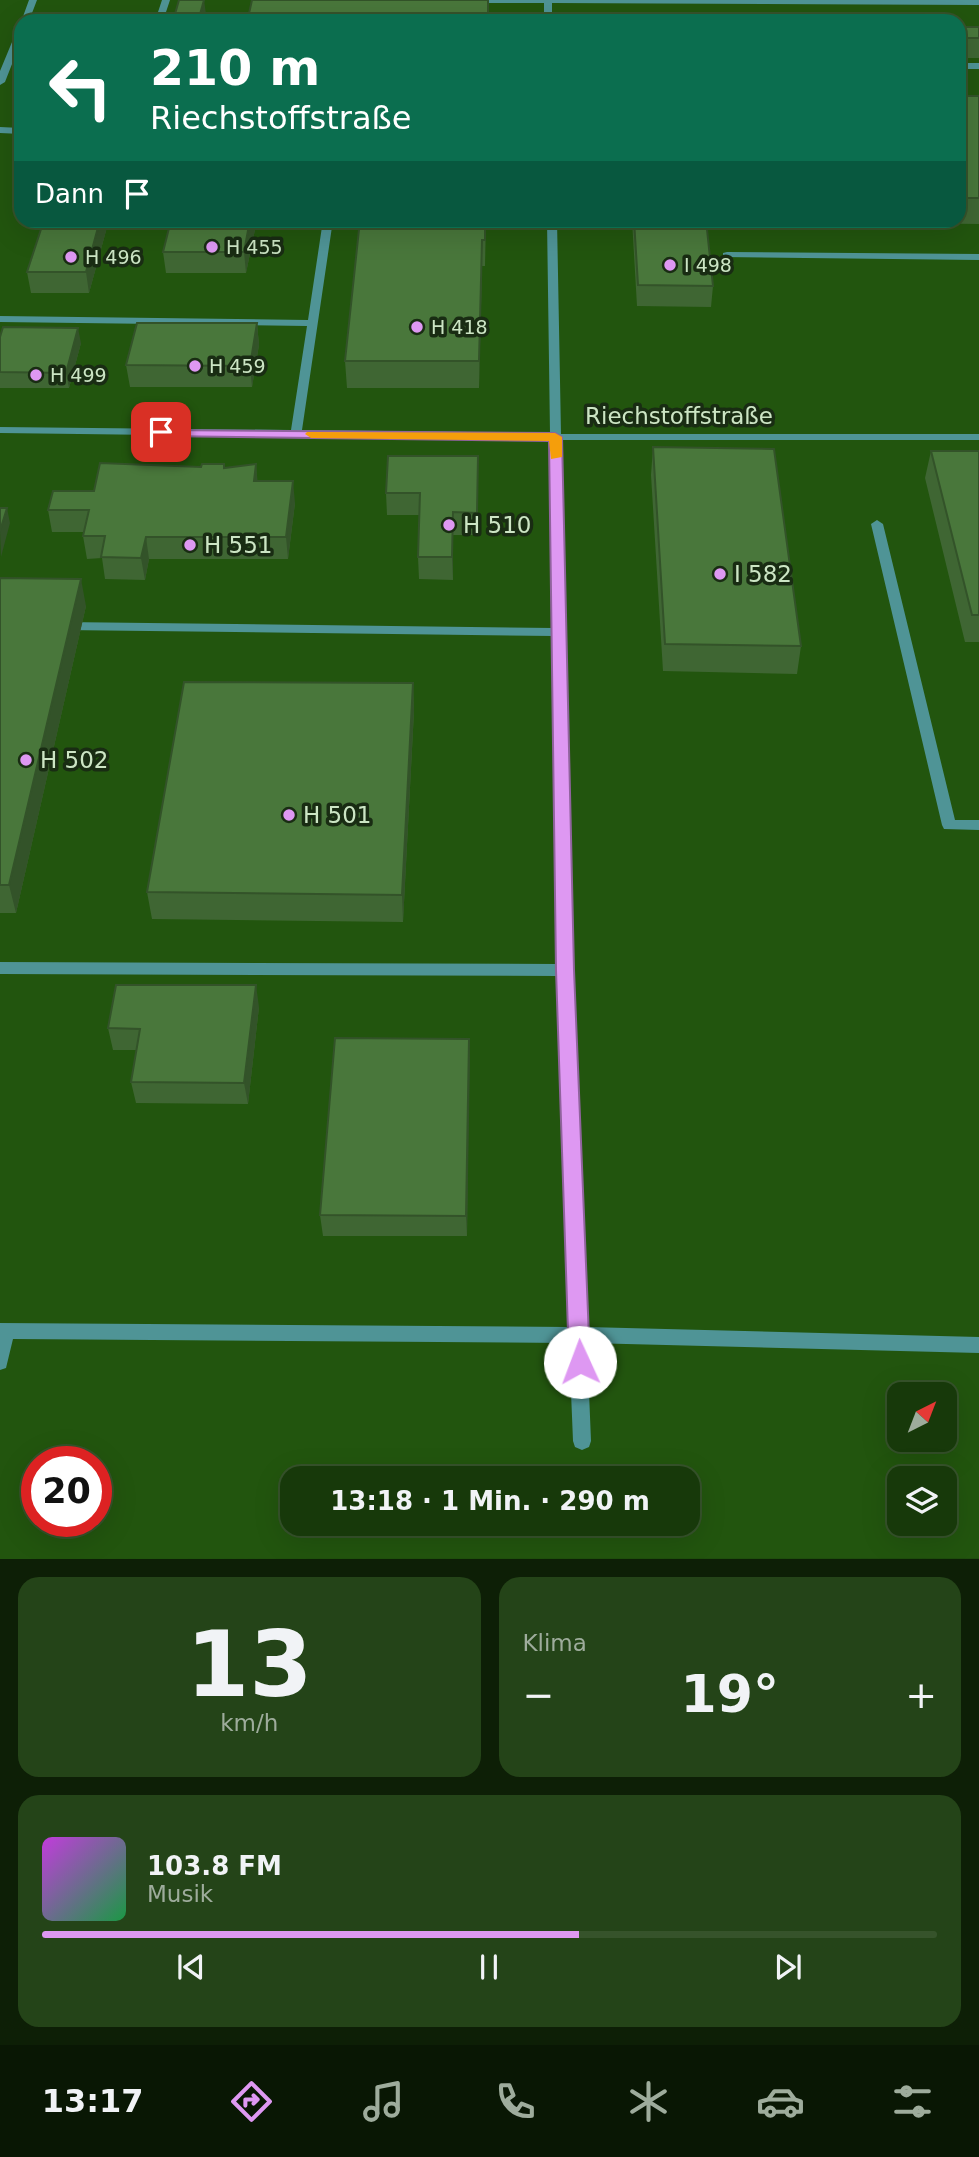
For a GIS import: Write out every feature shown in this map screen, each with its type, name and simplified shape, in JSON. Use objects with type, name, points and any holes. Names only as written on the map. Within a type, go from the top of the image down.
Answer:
[{"type":"lane","points":[[455,0],[979,2]]},
{"type":"lane","points":[[0,82],[14,47]]},
{"type":"lane","points":[[296,434],[327,228]]},
{"type":"lane","points":[[552,228],[565,970],[582,1441]]},
{"type":"lane","points":[[727,255],[979,257]]},
{"type":"lane","points":[[0,319],[313,323]]},
{"type":"lane","name":"Riechstoffstraße","points":[[0,430],[555,437],[979,437]]},
{"type":"lane","points":[[877,524],[949,825],[979,825]]},
{"type":"lane","points":[[42,626],[559,632]]},
{"type":"lane","points":[[0,968],[565,970]]},
{"type":"lane","points":[[0,1362],[3,1331],[579,1335],[979,1345]]},
{"type":"shaded area","points":[[0,0],[979,0],[979,1558],[0,1559]]},
{"type":"building","points":[[179,0],[204,0],[200,14],[175,14]]},
{"type":"building","points":[[252,0],[488,0],[488,14],[249,14]]},
{"type":"building","points":[[966,27],[979,27],[979,38],[966,38]]},
{"type":"building","points":[[966,96],[979,96],[979,198],[966,198]]},
{"type":"building","points":[[41,228],[98,228],[86,272],[27,272]]},
{"type":"building","points":[[169,228],[248,228],[244,252],[163,252]]},
{"type":"building","name":"H 418","points":[[359,228],[485,228],[485,240],[482,240],[479,361],[345,361]]},
{"type":"building","name":"I 498","points":[[634,228],[707,228],[713,286],[638,285]]},
{"type":"building","points":[[137,323],[257,323],[250,366],[126,365]]},
{"type":"building","name":"H 499","points":[[3,327],[78,328],[66,373],[0,372],[0,337]]},
{"type":"building","name":"I 582","points":[[653,447],[774,449],[801,646],[665,644]]},
{"type":"building","points":[[931,451],[979,451],[979,615],[972,615]]},
{"type":"building","name":"H 510","points":[[388,456],[478,456],[477,513],[453,512],[452,557],[418,557],[420,493],[386,493]]},
{"type":"building","name":"H 551","points":[[100,463],[201,467],[202,464],[224,464],[224,468],[256,464],[254,481],[293,481],[286,537],[146,537],[141,558],[101,557],[105,536],[83,536],[89,510],[48,510],[53,491],[94,491]]},
{"type":"building","points":[[0,508],[7,508],[0,531]]},
{"type":"building","name":"H 502","points":[[0,578],[81,579],[9,885],[0,885]]},
{"type":"building","name":"H 501","points":[[184,682],[413,683],[402,895],[147,892]]},
{"type":"building","points":[[116,985],[256,985],[244,1083],[131,1082],[140,1029],[108,1028]]},
{"type":"building","points":[[335,1038],[469,1039],[466,1216],[320,1215]]},
{"type":"slow traffic","points":[[311,434],[555,437],[556,457]]},
{"type":"place","name":"H 455","points":[[212,247]]},
{"type":"place","name":"H 496","points":[[71,257]]},
{"type":"place","name":"I 498","points":[[670,265]]},
{"type":"place","name":"H 418","points":[[417,327]]},
{"type":"place","name":"H 459","points":[[195,366]]},
{"type":"place","name":"H 499","points":[[36,375]]},
{"type":"place","name":"H 510","points":[[449,525]]},
{"type":"place","name":"H 551","points":[[190,545]]},
{"type":"place","name":"I 582","points":[[720,574]]},
{"type":"place","name":"H 502","points":[[26,760]]},
{"type":"place","name":"H 501","points":[[289,815]]},
{"type":"route","points":[[161,432],[555,437],[565,970],[580,1362]]}]
